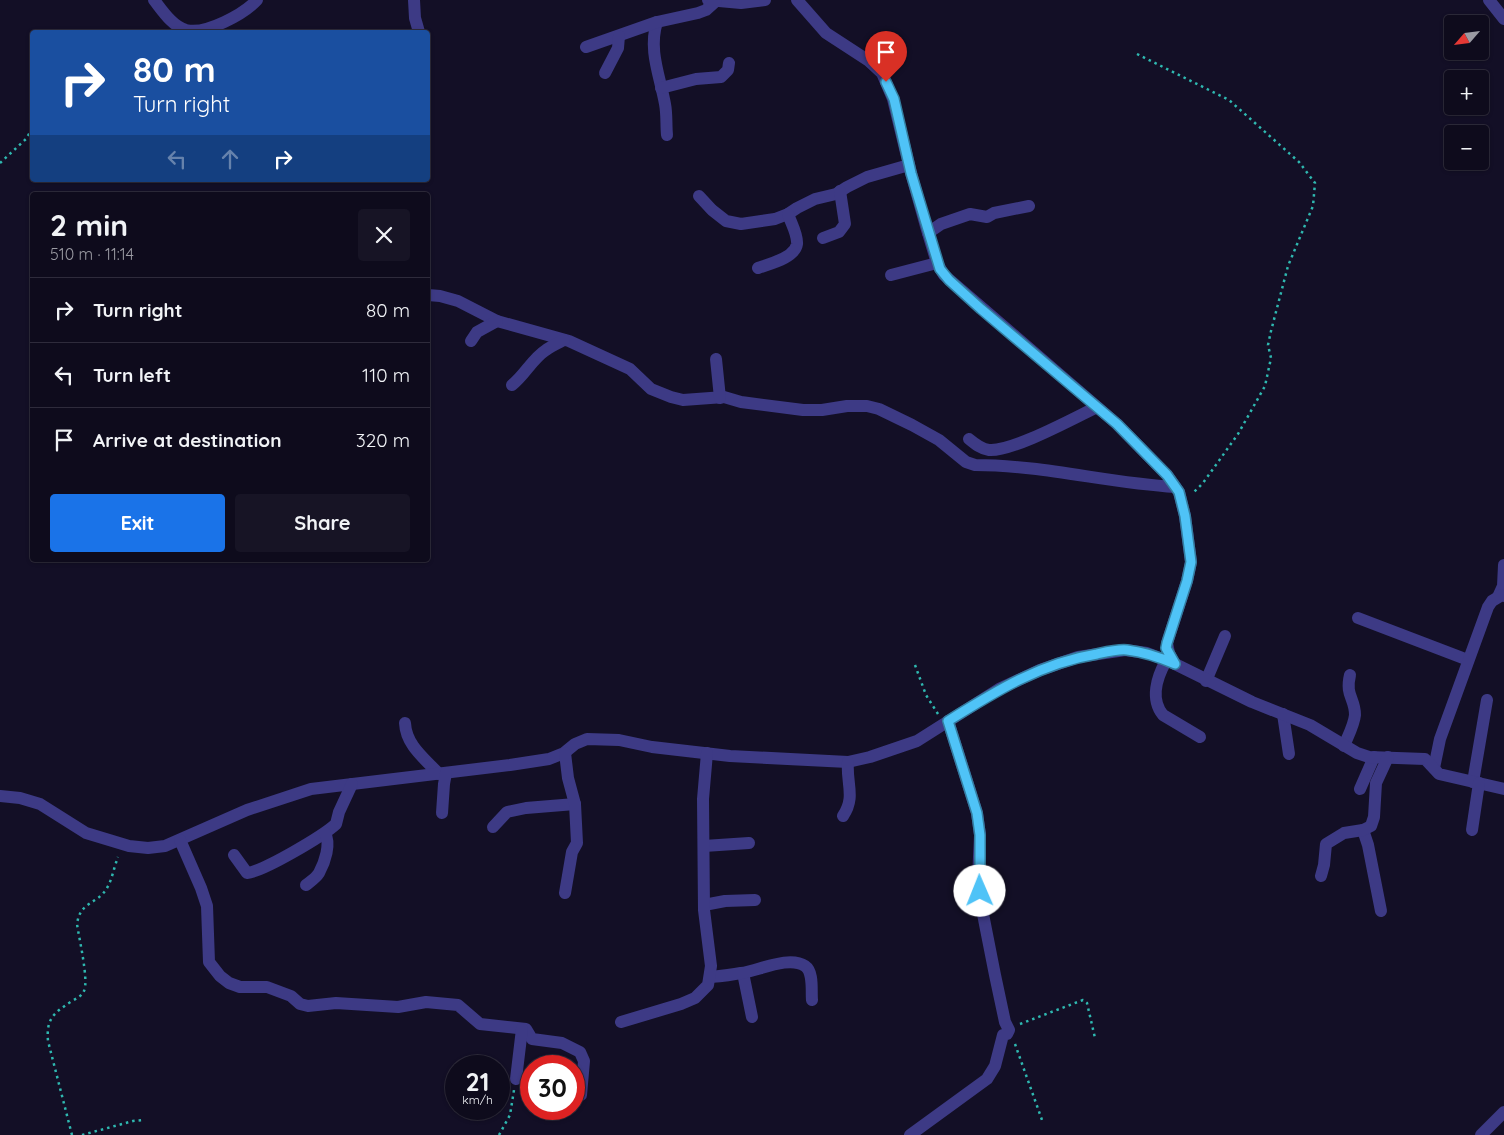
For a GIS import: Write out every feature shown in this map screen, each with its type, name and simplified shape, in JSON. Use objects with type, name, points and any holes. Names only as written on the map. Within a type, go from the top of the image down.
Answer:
[{"type":"street","points":[[154,0],[172,22],[186,30],[207,30],[241,14],[249,9],[257,0]]},
{"type":"street","points":[[414,0],[415,18],[418,30]]},
{"type":"street","points":[[586,47],[657,22],[698,13],[706,10],[711,1],[741,3],[765,0]]},
{"type":"street","points":[[1489,0],[1504,19]]},
{"type":"street","points":[[803,2],[826,33],[869,61],[882,73],[894,99],[909,166],[928,233],[937,263],[944,275],[1117,424],[1160,468],[1175,487],[1182,501],[1191,562],[1187,581],[1167,643],[1166,648],[1170,662]]},
{"type":"street","points":[[657,22],[653,33],[653,45],[665,104],[667,135]]},
{"type":"street","points":[[605,73],[618,48],[619,36]]},
{"type":"street","points":[[661,88],[696,79],[721,77],[728,70],[729,63]]},
{"type":"street","points":[[699,196],[712,210],[726,220],[741,224],[775,219],[815,199],[836,194],[867,177],[909,166]]},
{"type":"street","points":[[823,238],[839,232],[844,224],[840,192]]},
{"type":"street","points":[[928,233],[941,224],[970,214],[987,217],[994,213],[1029,206]]},
{"type":"street","points":[[758,268],[784,260],[795,250],[797,243],[788,214]]},
{"type":"street","points":[[891,275],[937,263]]},
{"type":"street","points":[[430,295],[458,301],[497,321],[564,340],[630,370],[646,385],[661,394],[683,400],[720,398],[803,410],[867,406],[879,409],[939,440],[966,462],[975,465],[1040,469],[1138,485],[1175,487]]},
{"type":"street","points":[[471,341],[477,332],[497,321]]},
{"type":"street","points":[[512,385],[522,377],[545,350],[564,340]]},
{"type":"street","points":[[716,359],[720,398]]},
{"type":"street","points":[[969,439],[980,448],[997,450],[1026,440],[1097,407]]},
{"type":"street","points":[[1434,768],[1440,739],[1488,607],[1492,601],[1501,596],[1504,565]]},
{"type":"street","points":[[1358,618],[1468,660]]},
{"type":"street","points":[[1206,680],[1225,636]]},
{"type":"street","points":[[0,796],[32,801],[86,833],[122,844],[148,848],[165,846],[247,810],[311,789],[549,759],[587,739],[619,740],[652,748],[706,753],[848,762],[870,757],[917,741],[1000,688],[1040,670],[1078,657],[1125,650],[1147,653],[1170,662],[1252,702],[1310,725],[1357,753],[1374,757],[1425,759],[1439,774],[1504,789]]},
{"type":"street","points":[[1170,662],[1160,672],[1155,698],[1163,715],[1200,737]]},
{"type":"street","points":[[1344,746],[1355,715],[1348,685],[1350,675]]},
{"type":"street","points":[[1472,830],[1487,700]]},
{"type":"street","points":[[1283,714],[1289,754]]},
{"type":"street","points":[[910,1135],[987,1079],[995,1066],[1003,1035],[1008,1032],[980,904],[978,879],[980,835],[977,813],[946,722]]},
{"type":"street","points":[[405,723],[408,738],[415,749],[442,773],[442,813]]},
{"type":"street","points":[[565,752],[568,778],[575,804],[577,843],[572,852],[565,893]]},
{"type":"street","points":[[621,1022],[681,1004],[695,998],[708,985],[711,966],[704,905],[702,799],[706,753]]},
{"type":"street","points":[[1360,789],[1374,757]]},
{"type":"street","points":[[1321,876],[1326,844],[1344,833],[1363,830],[1371,826],[1374,817],[1376,784],[1388,757]]},
{"type":"street","points":[[843,816],[849,807],[851,796],[848,782],[848,762]]},
{"type":"street","points":[[234,855],[247,872],[253,872],[268,866],[325,833],[336,824],[339,812],[352,784]]},
{"type":"street","points":[[493,828],[507,812],[526,808],[575,804]]},
{"type":"street","points":[[1363,830],[1368,845],[1381,911]]},
{"type":"street","points":[[306,884],[318,875],[323,865],[328,846],[328,839],[325,833]]},
{"type":"street","points":[[180,840],[207,906],[209,962],[220,976],[229,983],[240,987],[267,987],[291,996],[300,1004],[308,1006],[336,1003],[398,1007],[426,1002],[458,1005],[480,1024],[526,1029],[532,1039],[562,1043],[580,1052],[581,1055]]},
{"type":"street","points":[[704,846],[750,843]]},
{"type":"street","points":[[704,905],[724,901],[755,900]]},
{"type":"street","points":[[710,977],[743,973],[776,964],[805,966],[810,972],[812,1000]]},
{"type":"street","points":[[743,973],[752,1017]]},
{"type":"street","points":[[516,1079],[522,1028]]},
{"type":"street","points":[[1481,1135],[1504,1112]]},
{"type":"path","points":[[1137,54],[1229,100],[1299,162],[1315,184],[1313,206],[1288,266],[1271,331],[1268,344],[1271,358],[1265,386],[1238,434],[1203,483],[1193,494],[1182,501]]},
{"type":"path","points":[[0,163],[26,139],[30,132]]},
{"type":"path","points":[[915,665],[926,695],[946,722]]},
{"type":"path","points":[[72,1135],[48,1041],[47,1028],[51,1018],[78,998],[84,991],[86,981],[77,924],[78,916],[83,908],[108,887],[122,844]]},
{"type":"path","points":[[1042,1120],[1013,1038],[1008,1032],[1047,1013],[1083,1000],[1087,1003],[1095,1038]]},
{"type":"path","points":[[499,1135],[510,1115],[516,1079]]},
{"type":"path","points":[[82,1135],[132,1121],[144,1120]]},
{"type":"route","points":[[886,82],[894,99],[911,173],[940,269],[949,280],[981,309],[1117,424],[1167,475],[1179,492],[1183,504],[1190,551],[1191,562],[1187,581],[1168,635],[1166,648],[1175,664],[1147,653],[1125,650],[1078,657],[1040,670],[1000,688],[948,721],[977,813],[980,835],[978,879],[980,891]]}]
